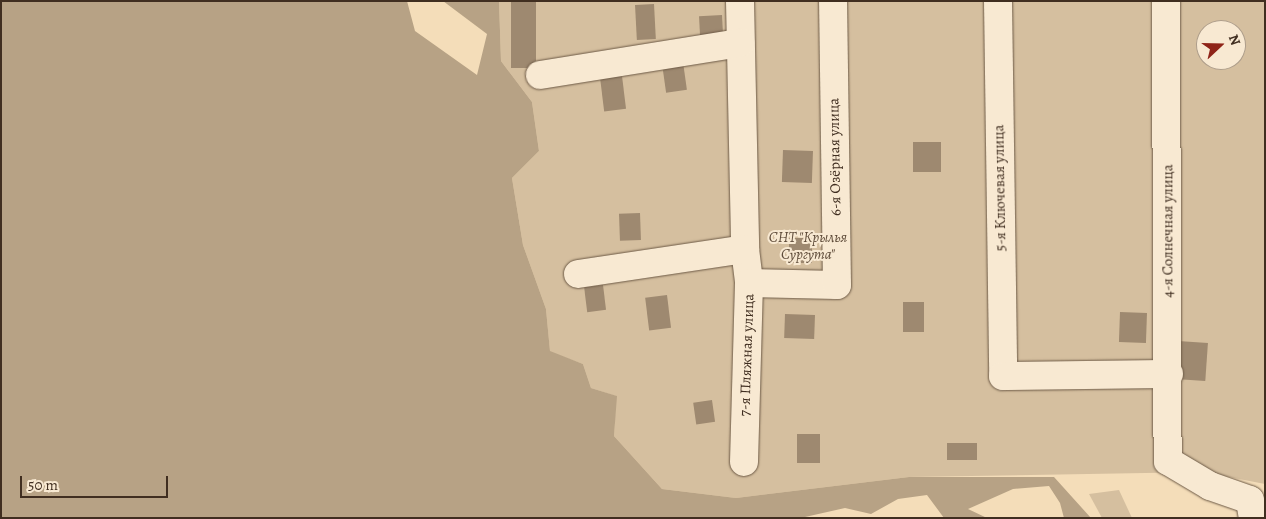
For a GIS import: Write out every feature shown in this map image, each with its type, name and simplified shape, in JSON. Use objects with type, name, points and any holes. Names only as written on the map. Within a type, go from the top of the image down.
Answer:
[{"type":"street","name":"7-я Пляжная улица","points":[[740,1],[745,249],[749,283],[744,462]]},
{"type":"street","name":"6-я Озёрная улица","points":[[749,283],[837,285],[833,1]]},
{"type":"street","name":"5-я Ключевая улица","points":[[998,1],[1003,376],[1169,374]]},
{"type":"street","name":"4-я Солнечная улица","points":[[1166,1],[1168,462],[1210,486],[1250,500],[1253,518]]},
{"type":"street","points":[[540,75],[740,43]]},
{"type":"street","points":[[578,274],[745,249]]},
{"type":"green space","name":"CНТ \"Крылья Сургута\"","points":[[499,1],[1265,1],[1265,484],[1203,472],[909,477],[736,498],[662,489],[614,436],[616,396],[591,388],[583,364],[550,352],[546,309],[523,245],[512,178],[539,151],[532,102],[501,61]]},
{"type":"green space","points":[[1119,490],[1132,518],[1102,518],[1089,494]]},
{"type":"shaded area","points":[[1,1],[407,1],[415,31],[477,75],[487,34],[443,1],[499,1],[501,61],[532,102],[539,151],[512,178],[523,245],[546,309],[550,351],[583,364],[591,388],[617,396],[614,436],[662,489],[736,498],[909,477],[1054,477],[1091,518],[1064,518],[1060,503],[1049,486],[1013,489],[968,509],[987,518],[944,518],[927,495],[898,499],[871,514],[845,508],[805,517],[1,518]]},
{"type":"building","points":[[511,1],[536,1],[536,68],[511,68]]},
{"type":"building","points":[[654,4],[656,39],[637,40],[635,5]]},
{"type":"building","points":[[722,15],[723,34],[700,35],[699,16]]},
{"type":"building","points":[[683,62],[687,90],[666,93],[662,65]]},
{"type":"building","points":[[622,76],[626,109],[604,111],[600,79]]},
{"type":"building","points":[[913,142],[941,142],[941,172],[913,172]]},
{"type":"building","points":[[783,150],[813,151],[812,183],[782,182]]},
{"type":"building","points":[[640,213],[641,240],[620,241],[619,214]]},
{"type":"building","points":[[789,238],[812,238],[812,263],[789,263]]},
{"type":"building","points":[[603,285],[606,310],[587,312],[584,287]]},
{"type":"building","points":[[667,295],[671,328],[649,330],[645,298]]},
{"type":"building","points":[[903,302],[924,302],[924,332],[903,332]]},
{"type":"building","points":[[1120,312],[1147,313],[1146,343],[1119,342]]},
{"type":"building","points":[[785,314],[815,315],[814,339],[784,338]]},
{"type":"building","points":[[1178,341],[1208,343],[1205,381],[1175,379]]},
{"type":"building","points":[[712,400],[715,422],[696,424],[693,403]]},
{"type":"building","points":[[797,434],[820,434],[820,463],[797,463]]},
{"type":"building","points":[[947,443],[977,443],[977,460],[947,460]]}]
